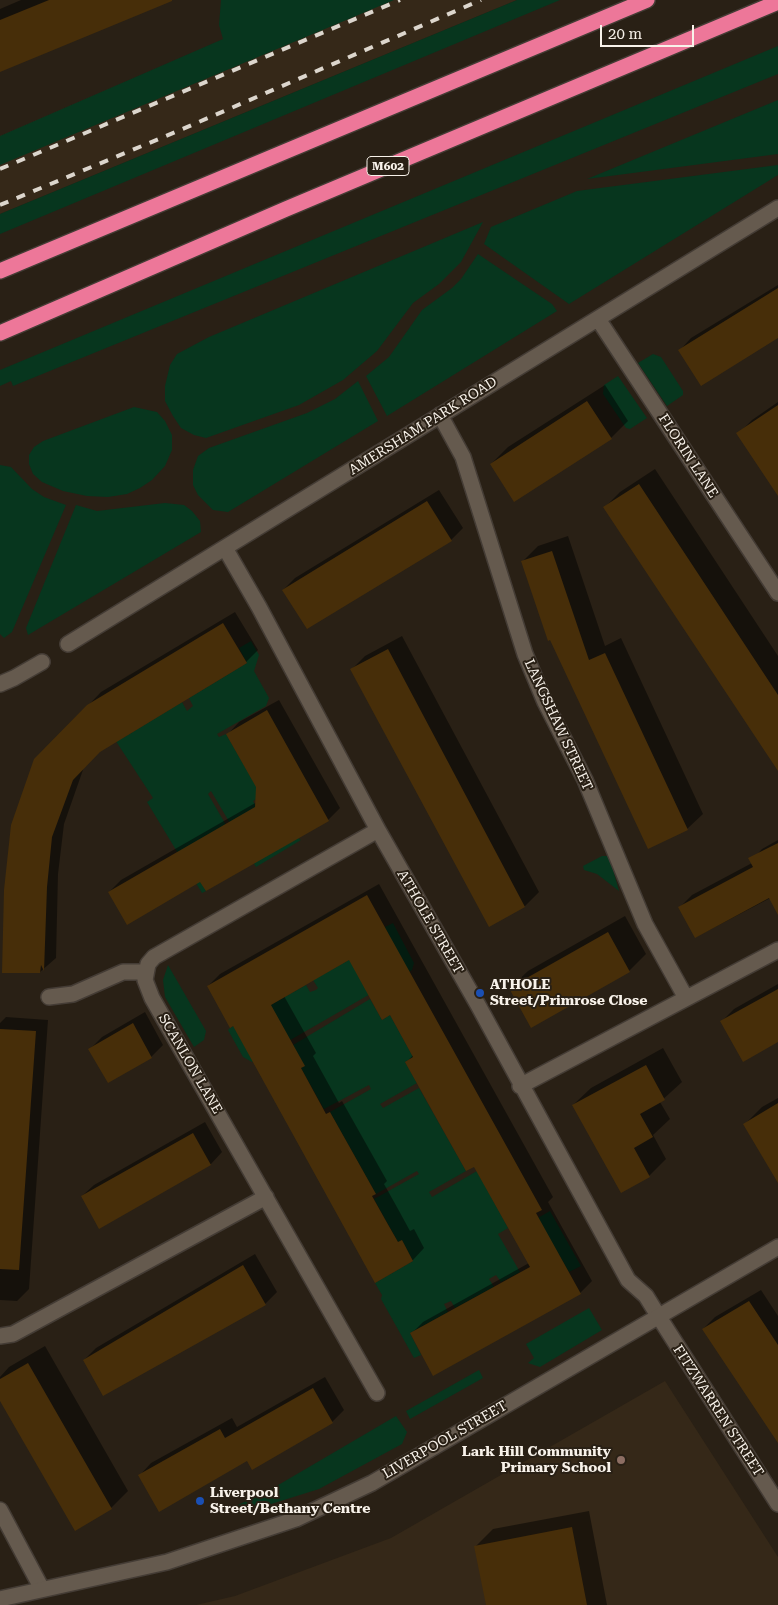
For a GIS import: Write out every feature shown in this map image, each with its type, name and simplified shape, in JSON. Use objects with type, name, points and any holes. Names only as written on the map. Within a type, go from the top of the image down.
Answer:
[{"type":"highway","points":[[0,271],[648,0]]},
{"type":"highway","name":"M602","points":[[0,333],[295,205],[778,2]]},
{"type":"street","name":"AMERSHAM PARK ROAD","points":[[68,644],[778,208]]},
{"type":"street","name":"FLORIN LANE","points":[[598,319],[778,593]]},
{"type":"street","name":"LANGSHAW STREET","points":[[440,416],[463,457],[528,662],[545,702],[585,780],[645,924],[686,998]]},
{"type":"street","name":"ATHOLE STREET","points":[[224,548],[378,830],[478,1005],[520,1086],[628,1280],[646,1296],[658,1317]]},
{"type":"street","points":[[0,684],[42,662]]},
{"type":"street","points":[[49,997],[73,994],[124,972],[145,972],[154,957],[378,830]]},
{"type":"street","points":[[520,1086],[592,1050],[778,950]]},
{"type":"street","name":"SCANLON LANE","points":[[145,972],[145,980],[152,998],[377,1393]]},
{"type":"street","points":[[0,1336],[13,1334],[266,1197]]},
{"type":"street","name":"LIVERPOOL STREET","points":[[0,1599],[167,1562],[296,1519],[372,1482],[778,1247]]},
{"type":"street","name":"FITZWARREN STREET","points":[[658,1317],[778,1504]]},
{"type":"street","points":[[0,1510],[42,1589]]},
{"type":"shaded area","points":[[314,0],[517,0],[0,214],[0,136]]},
{"type":"shaded area","name":"Lark Hill Community Primary School","points":[[665,1381],[778,1557],[778,1605],[196,1605],[235,1596],[391,1538]]},
{"type":"green space","points":[[221,0],[394,0],[0,165],[0,136],[223,39],[219,25]]},
{"type":"green space","points":[[517,0],[560,0],[0,234],[0,214]]},
{"type":"green space","points":[[778,46],[778,74],[13,386],[11,381],[0,386],[0,370]]},
{"type":"green space","points":[[778,100],[778,154],[587,179]]},
{"type":"green space","points":[[778,165],[778,175],[569,304],[484,244],[491,227],[577,191]]},
{"type":"green space","points":[[483,222],[461,262],[439,284],[413,303],[377,351],[343,380],[299,405],[206,438],[194,435],[181,428],[173,416],[165,401],[165,386],[170,365],[177,354],[209,337]]},
{"type":"green space","points":[[478,254],[552,304],[557,311],[387,416],[366,376],[389,357],[422,310],[461,279]]},
{"type":"green space","points":[[653,354],[661,357],[683,391],[683,395],[667,406],[638,363]]},
{"type":"green space","points":[[618,376],[647,418],[630,429],[626,428],[603,394],[604,385]]},
{"type":"green space","points":[[358,381],[378,421],[228,512],[213,510],[198,495],[193,485],[193,470],[198,456],[209,448],[307,413],[335,399]]},
{"type":"green space","points":[[134,407],[157,412],[165,421],[172,435],[172,450],[165,466],[152,480],[140,488],[127,494],[108,497],[87,496],[63,491],[42,482],[33,474],[29,464],[29,455],[34,447],[43,441]]},
{"type":"green space","points":[[0,465],[11,467],[32,489],[44,497],[66,505],[12,632],[4,638],[0,634]]},
{"type":"green space","points":[[165,503],[184,505],[192,511],[200,521],[201,532],[28,635],[26,628],[76,505],[97,511]]},
{"type":"green space","points":[[251,641],[259,655],[254,671],[269,698],[266,706],[217,734],[219,737],[226,734],[262,796],[253,801],[256,806],[301,840],[256,867],[211,791],[208,794],[226,825],[182,851],[206,891],[202,893],[147,802],[153,798],[108,729],[123,738],[182,702],[187,711],[193,706],[189,698],[247,663],[239,648]]},
{"type":"green space","points":[[602,856],[608,856],[610,859],[619,891],[597,874],[584,870],[583,866]]},
{"type":"green space","points":[[393,923],[414,963],[412,970],[252,1062],[243,1057],[228,1030],[230,1028],[306,985],[310,992],[316,990],[318,988],[313,980],[390,937],[385,927]]},
{"type":"green space","points":[[168,965],[206,1031],[204,1040],[194,1047],[165,997],[163,980]]},
{"type":"green space","points":[[370,999],[382,1020],[390,1015],[413,1057],[405,1062],[417,1083],[380,1104],[383,1108],[419,1088],[466,1171],[429,1192],[432,1197],[477,1171],[508,1228],[498,1234],[520,1272],[501,1282],[496,1275],[489,1279],[494,1287],[455,1308],[451,1301],[444,1304],[448,1312],[410,1333],[421,1355],[414,1358],[381,1299],[382,1295],[375,1283],[413,1261],[402,1240],[398,1242],[374,1199],[419,1174],[417,1171],[376,1194],[330,1112],[371,1089],[369,1085],[324,1109],[301,1068],[304,1066],[293,1045]]},
{"type":"green space","points":[[550,1211],[581,1266],[569,1272],[557,1251],[539,1262],[520,1228]]},
{"type":"green space","points":[[589,1308],[602,1330],[540,1367],[528,1363],[534,1358],[526,1344]]},
{"type":"green space","points":[[479,1370],[483,1378],[410,1419],[406,1411]]},
{"type":"green space","points":[[396,1416],[407,1432],[402,1444],[319,1489],[271,1504],[228,1510],[280,1484]]},
{"type":"building","points":[[49,0],[172,1],[0,72],[0,20]]},
{"type":"building","points":[[778,288],[778,338],[701,386],[678,350]]},
{"type":"building","points":[[587,401],[612,439],[514,502],[490,464]]},
{"type":"building","points":[[778,405],[778,496],[736,433]]},
{"type":"building","points":[[639,484],[778,695],[778,771],[603,507]]},
{"type":"building","points":[[427,501],[452,541],[307,629],[282,590]]},
{"type":"building","points":[[552,551],[589,660],[605,653],[688,830],[648,849],[550,640],[548,641],[521,561]]},
{"type":"building","points":[[223,623],[247,663],[100,752],[73,780],[52,837],[47,887],[44,971],[41,965],[40,973],[2,973],[4,890],[11,825],[34,759],[87,705]]},
{"type":"building","points":[[388,649],[525,907],[489,927],[350,669]]},
{"type":"building","points":[[267,710],[329,821],[206,891],[200,882],[127,925],[108,892],[255,807],[256,787],[226,734]]},
{"type":"building","points":[[778,843],[778,915],[769,898],[695,938],[678,907],[753,867],[748,858]]},
{"type":"building","points":[[367,895],[542,1210],[536,1213],[581,1294],[433,1376],[410,1333],[530,1267],[474,1167],[466,1171],[405,1062],[413,1057],[390,1015],[382,1020],[349,960],[271,1005],[305,1066],[301,1068],[326,1114],[330,1112],[376,1194],[372,1196],[398,1242],[402,1240],[413,1261],[375,1283],[233,1026],[230,1028],[207,986]]},
{"type":"building","points":[[608,932],[630,972],[531,1028],[509,988]]},
{"type":"building","points":[[778,989],[778,1042],[743,1062],[720,1021]]},
{"type":"building","points":[[133,1023],[152,1058],[108,1083],[88,1049]]},
{"type":"building","points":[[0,1029],[36,1031],[19,1270],[0,1269]]},
{"type":"building","points":[[646,1065],[665,1100],[640,1114],[653,1137],[634,1148],[650,1177],[621,1193],[572,1105]]},
{"type":"building","points":[[778,1103],[778,1183],[743,1124]]},
{"type":"building","points":[[193,1133],[211,1165],[99,1229],[81,1196]]},
{"type":"building","points":[[243,1265],[266,1305],[103,1396],[83,1360]]},
{"type":"building","points":[[749,1301],[778,1345],[778,1443],[702,1329]]},
{"type":"building","points":[[28,1363],[112,1509],[75,1531],[0,1401],[0,1379]]},
{"type":"building","points":[[313,1388],[333,1423],[252,1470],[247,1461],[159,1512],[138,1475],[220,1429],[225,1438]]},
{"type":"building","points":[[572,1527],[587,1605],[486,1605],[474,1546]]},
{"type":"railway","points":[[0,169],[400,0]]},
{"type":"railway","points":[[0,205],[178,131],[481,0]]},
{"type":"place","name":"ATHOLE Street/Primrose Close","points":[[480,993]]},
{"type":"place","name":"Lark Hill Community Primary School","points":[[621,1460]]},
{"type":"place","name":"Liverpool Street/Bethany Centre","points":[[200,1501]]}]
